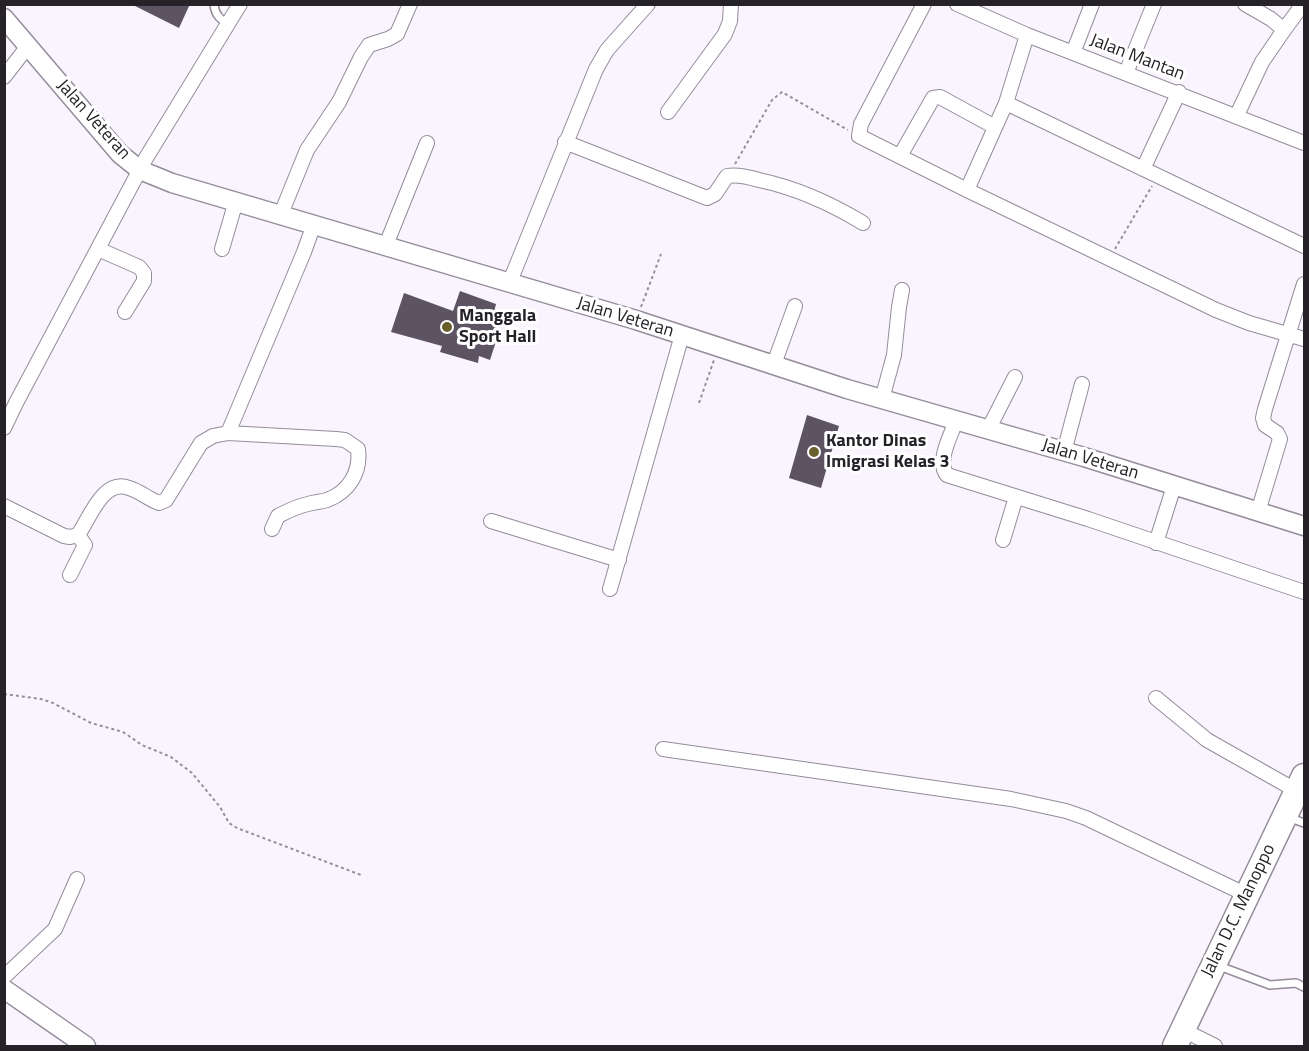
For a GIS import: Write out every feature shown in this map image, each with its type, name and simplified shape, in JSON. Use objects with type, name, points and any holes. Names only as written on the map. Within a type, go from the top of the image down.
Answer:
[{"type":"highway","name":"Jalan D.C. Manoppo","points":[[1179,1038],[1247,895],[1295,820],[1302,781]]},
{"type":"street","points":[[4,428],[154,144],[240,4]]},
{"type":"street","points":[[281,214],[307,150],[339,102],[361,57],[369,45],[398,34],[410,4]]},
{"type":"street","points":[[509,284],[596,69],[624,29],[648,4]]},
{"type":"street","points":[[668,112],[725,34],[730,21],[731,4]]},
{"type":"street","points":[[924,4],[861,123],[859,136],[1216,310],[1305,339]]},
{"type":"street","name":"Jalan Mantan","points":[[957,4],[1073,53],[1305,143]]},
{"type":"street","points":[[1073,53],[1092,4]]},
{"type":"street","points":[[1126,73],[1154,4]]},
{"type":"street","points":[[1245,4],[1271,19],[1284,30]]},
{"type":"street","points":[[1237,115],[1262,62],[1303,4]]},
{"type":"street","name":"Jalan Veteran","points":[[4,18],[120,154],[140,170],[172,183],[636,320],[882,399],[1305,526]]},
{"type":"street","points":[[967,190],[1006,102],[1027,34]]},
{"type":"street","points":[[4,77],[28,46]]},
{"type":"street","points":[[1143,169],[1179,93]]},
{"type":"street","points":[[900,156],[933,98],[940,98],[995,127]]},
{"type":"street","points":[[1006,102],[1305,246]]},
{"type":"street","points":[[565,142],[707,198],[715,194],[729,175],[776,183],[818,197],[863,223]]},
{"type":"street","points":[[386,245],[427,143]]},
{"type":"street","points":[[222,249],[236,201]]},
{"type":"street","points":[[228,433],[314,224]]},
{"type":"street","points":[[98,249],[139,267],[144,273],[144,280],[125,312]]},
{"type":"street","points":[[1258,512],[1280,439],[1277,433],[1265,425],[1263,418],[1287,335],[1305,284]]},
{"type":"street","points":[[882,399],[894,355],[898,306],[902,290]]},
{"type":"street","points":[[774,364],[795,306]]},
{"type":"street","points":[[610,590],[682,335]]},
{"type":"street","points":[[988,430],[1014,377]]},
{"type":"street","points":[[1064,452],[1082,384]]},
{"type":"street","points":[[4,394],[16,403]]},
{"type":"street","points":[[956,421],[943,461],[944,472],[947,475],[1305,592]]},
{"type":"street","points":[[4,506],[70,537],[78,535],[102,497],[108,490],[115,487],[128,487],[155,501],[166,500],[201,443],[213,436],[228,433],[336,439],[345,440],[358,449],[356,476],[349,484],[325,501],[291,509],[278,516],[272,529]]},
{"type":"street","points":[[1156,543],[1174,486]]},
{"type":"street","points":[[1003,540],[1016,497]]},
{"type":"street","points":[[491,522],[619,560]]},
{"type":"street","points":[[70,575],[85,545],[78,535]]},
{"type":"street","points":[[1156,698],[1207,740],[1302,781]]},
{"type":"street","points":[[663,749],[1011,799],[1066,811],[1086,818],[1247,895]]},
{"type":"street","points":[[4,977],[55,929],[77,879]]},
{"type":"street","points":[[4,989],[81,1045]]},
{"type":"street","points":[[1179,1038],[1215,1047]]},
{"type":"lane","points":[[214,4],[215,12],[228,24]]},
{"type":"lane","points":[[1214,964],[1270,985],[1296,983],[1305,987]]},
{"type":"path","points":[[729,175],[740,152],[772,100],[782,93],[859,136]]},
{"type":"path","points":[[1110,259],[1158,176]]},
{"type":"path","points":[[636,320],[661,254]]},
{"type":"path","points":[[699,403],[718,347]]},
{"type":"path","points":[[4,694],[41,699],[91,723],[123,732],[142,745],[181,764],[199,781],[229,823],[237,828],[361,875]]},
{"type":"building","points":[[131,4],[190,4],[179,28]]},
{"type":"building","name":"Manggala Sport Hall","points":[[460,291],[496,304],[492,320],[502,323],[490,360],[479,356],[478,363],[440,352],[442,346],[391,332],[404,293],[453,311]]},
{"type":"building","name":"Kantor Dinas Imigrasi Kelas 3","points":[[807,415],[839,426],[821,488],[789,478]]},
{"type":"place","name":"Manggala Sport Hall","points":[[447,327]]},
{"type":"place","name":"Kantor Dinas Imigrasi Kelas 3","points":[[814,452]]}]
